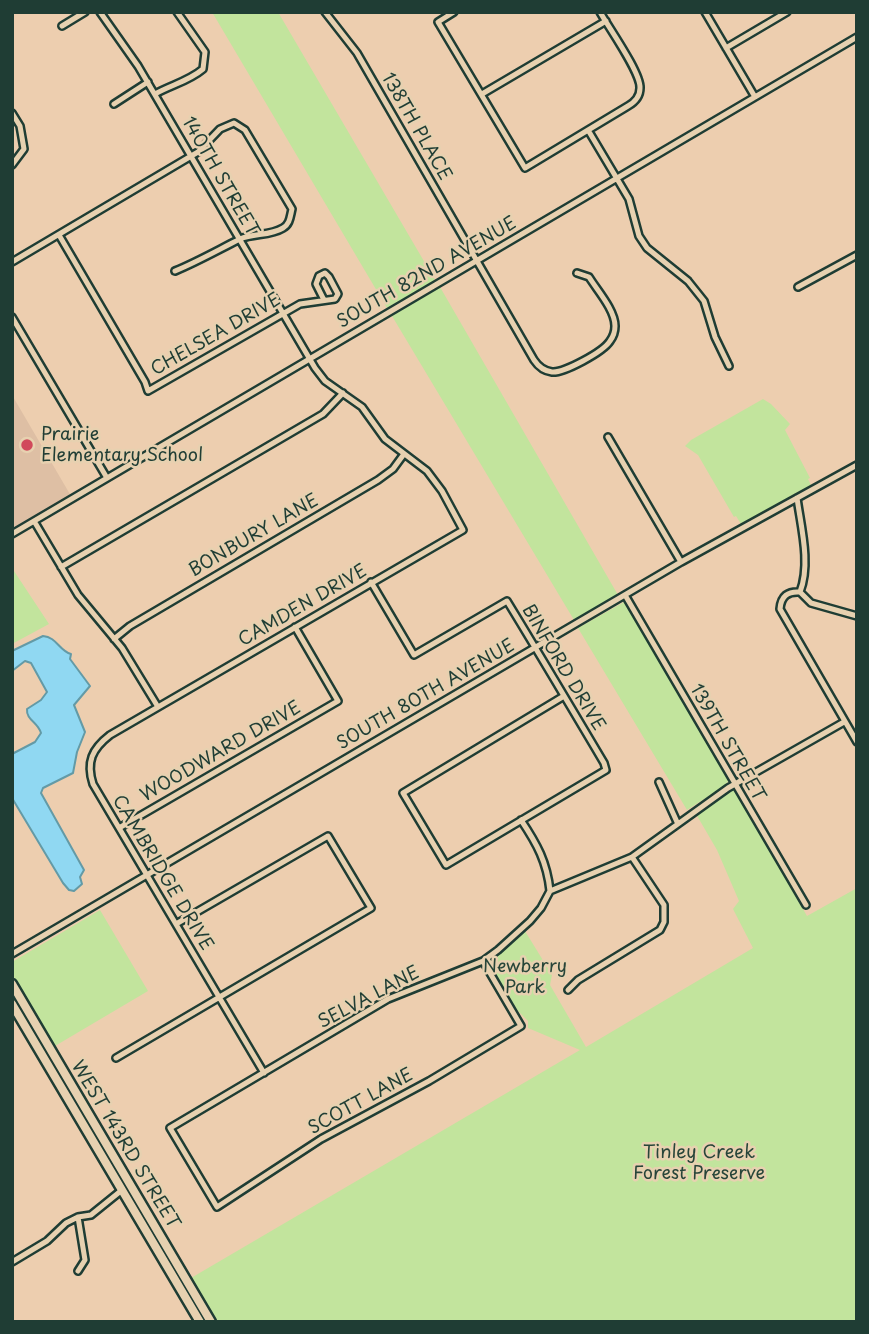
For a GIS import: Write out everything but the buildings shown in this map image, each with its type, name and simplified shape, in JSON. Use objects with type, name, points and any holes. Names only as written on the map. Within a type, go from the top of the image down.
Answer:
[{"type":"main road","name":"WEST 143RD STREET","points":[[12,984],[211,1322]]},
{"type":"main road","name":"WEST 143RD STREET","points":[[12,1004],[200,1322]]},
{"type":"street","points":[[62,26],[85,12]]},
{"type":"street","name":"140TH STREET","points":[[100,12],[148,82],[309,359]]},
{"type":"street","points":[[155,94],[175,83],[190,80],[203,69],[205,52],[177,12]]},
{"type":"street","name":"138TH PLACE","points":[[325,12],[357,53],[534,360],[540,367],[554,372],[568,369],[604,347],[613,336],[615,325],[611,312],[589,276],[577,273]]},
{"type":"street","points":[[454,12],[438,22],[525,169],[628,106],[638,97],[640,86],[637,74],[600,12]]},
{"type":"street","points":[[705,12],[755,97]]},
{"type":"street","points":[[726,48],[787,12]]},
{"type":"street","points":[[482,94],[606,21]]},
{"type":"street","name":"SOUTH 82ND AVENUE","points":[[12,534],[857,37]]},
{"type":"street","points":[[114,104],[148,82]]},
{"type":"street","points":[[12,113],[20,127],[24,149],[12,165]]},
{"type":"street","points":[[12,262],[191,157],[220,130],[234,123],[245,130],[292,209],[289,223],[271,232],[257,233],[240,239],[207,258],[175,271]]},
{"type":"street","points":[[588,130],[629,199],[639,236],[647,248],[688,281],[704,301],[715,337],[729,366]]},
{"type":"street","name":"CHELSEA DRIVE","points":[[59,234],[148,391],[300,304],[335,299],[338,294],[330,277],[325,273],[319,276],[316,284],[324,300]]},
{"type":"street","points":[[798,287],[857,255]]},
{"type":"street","points":[[12,317],[107,478]]},
{"type":"street","points":[[309,359],[325,381],[362,407],[385,439],[404,454]]},
{"type":"street","points":[[61,567],[323,414],[342,393]]},
{"type":"street","points":[[608,437],[681,562]]},
{"type":"street","name":"CAMDEN DRIVE","points":[[158,707],[463,530],[438,484],[419,464],[404,454]]},
{"type":"street","name":"BONBURY LANE","points":[[114,639],[130,626],[378,480],[393,469],[404,454]]},
{"type":"street","name":"SOUTH 80TH AVENUE","points":[[12,954],[681,562],[857,465]]},
{"type":"street","points":[[797,498],[805,562],[804,581],[800,592]]},
{"type":"street","points":[[34,521],[78,595],[131,660],[158,707]]},
{"type":"street","name":"BINFORD DRIVE","points":[[371,582],[414,656],[507,601],[604,763],[606,771],[521,820]]},
{"type":"street","points":[[857,616],[811,603],[800,592],[791,591],[780,602],[780,609],[857,742]]},
{"type":"street","name":"139TH STREET","points":[[625,595],[806,905]]},
{"type":"street","name":"WOODWARD DRIVE","points":[[119,828],[338,701],[295,627]]},
{"type":"street","points":[[564,696],[403,793],[446,865],[521,820],[548,868],[550,891],[632,856],[734,784],[844,722]]},
{"type":"street","name":"CAMBRIDGE DRIVE","points":[[158,707],[103,740],[92,755],[89,772],[93,784],[264,1073]]},
{"type":"street","points":[[659,782],[677,822]]},
{"type":"street","points":[[116,1058],[371,908],[328,836],[176,924]]},
{"type":"street","points":[[568,990],[578,980],[660,930],[664,922],[664,905],[632,856]]},
{"type":"street","name":"SELVA LANE","points":[[170,1128],[388,999],[483,961],[530,921],[550,891]]},
{"type":"street","name":"SCOTT LANE","points":[[170,1128],[217,1206],[321,1139],[429,1081],[521,1026],[483,961]]},
{"type":"street","points":[[12,1262],[47,1241],[66,1223],[91,1215],[130,1184]]},
{"type":"street","points":[[78,1217],[85,1260],[78,1271]]},
{"type":"shaded area","name":"Prairie Elementary School","points":[[12,395],[71,496],[12,531]]},
{"type":"green space","points":[[212,12],[278,12],[435,280],[387,308]]},
{"type":"green space","points":[[440,287],[618,595],[574,620],[392,316]]},
{"type":"green space","points":[[763,399],[790,424],[785,430],[811,485],[741,524],[736,516],[734,517],[698,455],[685,446]]},
{"type":"green space","points":[[12,568],[49,624],[12,644]]},
{"type":"green space","points":[[624,602],[729,779],[726,785],[687,810],[578,628]]},
{"type":"green space","name":"Tinley Creek Forest Preserve","points":[[734,789],[807,916],[857,888],[857,1322],[217,1322],[191,1278],[580,1050],[528,1028],[528,1021],[517,1010],[491,966],[491,961],[525,931],[552,975],[550,985],[586,1047],[753,948],[733,909],[739,901],[717,850],[696,814]]},
{"type":"green space","points":[[100,910],[148,991],[55,1046],[12,974],[12,962]]},
{"type":"water","points":[[43,636],[52,639],[71,654],[70,659],[90,686],[74,705],[85,732],[73,773],[43,788],[41,793],[84,870],[80,877],[82,884],[74,891],[69,890],[63,883],[12,798],[12,754],[35,742],[41,733],[28,716],[27,709],[41,700],[47,692],[31,663],[25,661],[12,671],[12,651]]},
{"type":"place","name":"Prairie Elementary School","points":[[27,445]]},
{"type":"park label","name":"Newberry Park","points":[[525,977]]}]
